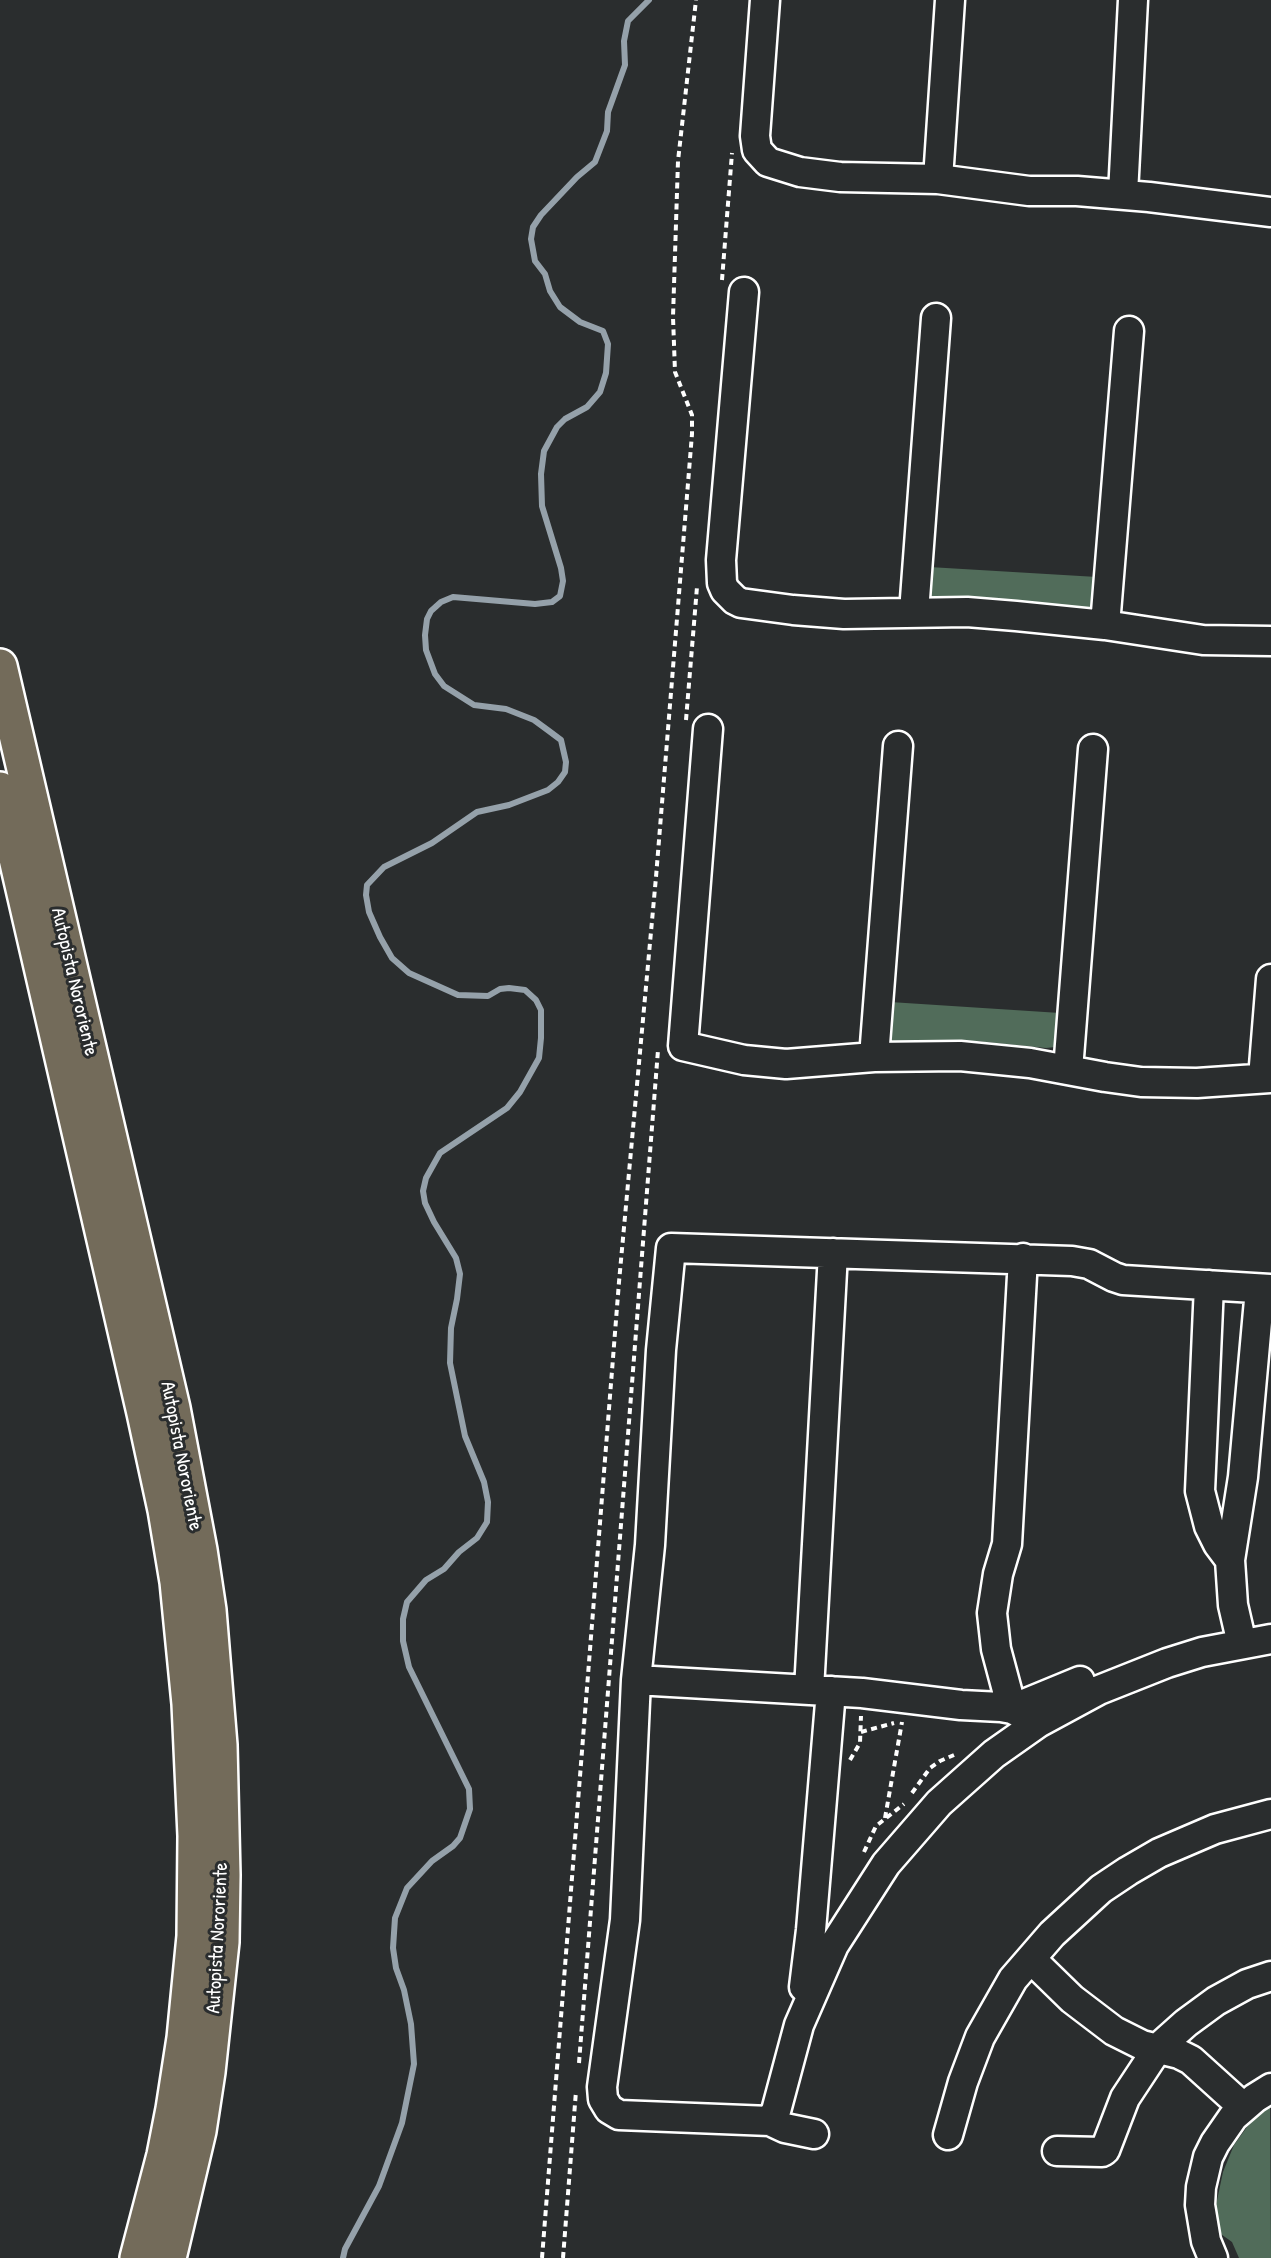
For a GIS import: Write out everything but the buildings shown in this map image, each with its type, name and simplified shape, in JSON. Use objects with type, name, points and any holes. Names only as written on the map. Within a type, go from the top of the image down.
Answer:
[{"type":"highway","name":"Autopista Nororiente","points":[[0,666],[173,1408],[209,1610],[221,1755],[222,1942],[201,2120],[169,2258]]},
{"type":"highway","name":"Autopista Nororiente","points":[[0,789],[165,1510],[177,1582],[188,1693],[195,1805],[194,1936],[184,2038],[173,2109],[164,2155],[136,2258]]},
{"type":"street","points":[[765,0],[755,136],[757,150],[768,162],[820,176],[861,179],[938,179],[1029,191],[1123,194],[1271,212]]},
{"type":"street","points":[[938,179],[950,0]]},
{"type":"street","points":[[1123,194],[1133,0]]},
{"type":"street","points":[[733,288],[721,560],[721,576],[725,590],[730,596],[741,603],[794,610],[844,614],[977,613],[1105,625],[1203,640],[1271,641]]},
{"type":"street","points":[[914,612],[936,318]]},
{"type":"street","points":[[1105,625],[1129,331]]},
{"type":"street","points":[[696,730],[683,1046],[744,1060],[786,1064],[874,1057],[960,1056],[991,1058],[1105,1077],[1169,1083],[1267,1078],[1271,979]]},
{"type":"street","points":[[874,1057],[898,746]]},
{"type":"street","points":[[1068,1070],[1093,750]]},
{"type":"street","points":[[814,2134],[785,2128],[770,2121],[619,2115],[609,2109],[603,2099],[602,2087],[625,1920],[636,1680],[650,1545],[661,1350],[670,1248],[1023,1258],[1089,1264],[1123,1280],[1265,1289],[1243,1477],[1230,1560],[1240,1636]]},
{"type":"street","points":[[770,2121],[776,2111],[822,1937],[820,1690],[833,1252]]},
{"type":"street","points":[[1012,1709],[994,1640],[992,1613],[998,1574],[1007,1544],[1023,1258]]},
{"type":"street","points":[[1209,1285],[1200,1491],[1209,1526],[1218,1544],[1230,1560]]},
{"type":"street","points":[[822,1937],[911,1833],[968,1775],[1038,1723],[1132,1675],[1202,1652],[1271,1623]]},
{"type":"street","points":[[1012,1709],[1149,1651],[1198,1637],[1240,1636],[1271,1639]]},
{"type":"street","points":[[636,1680],[820,1690],[1012,1709],[1038,1723]]},
{"type":"street","points":[[948,2135],[963,2082],[980,2037],[1013,1979],[1076,1910],[1128,1870],[1159,1853],[1215,1829],[1271,1814]]},
{"type":"street","points":[[1030,1959],[1072,1999],[1114,2031],[1142,2045],[1179,2054],[1191,2060],[1243,2107]]},
{"type":"street","points":[[1057,2151],[1102,2152],[1106,2150],[1125,2098],[1158,2048],[1216,2001],[1247,1984],[1271,1976]]},
{"type":"street","points":[[1213,2258],[1206,2241],[1201,2214],[1201,2187],[1208,2157],[1219,2136],[1233,2117],[1243,2107],[1271,2088]]},
{"type":"path","points":[[542,2258],[619,1282],[656,877],[692,434],[692,415],[675,372],[673,328],[678,161],[696,0]]},
{"type":"path","points":[[733,142],[733,288]]},
{"type":"path","points":[[696,730],[697,578]]},
{"type":"path","points":[[578,2068],[658,1046]]},
{"type":"path","points":[[885,1818],[902,1721]]},
{"type":"path","points":[[563,2258],[577,2080]]},
{"type":"green space","points":[[929,567],[1097,577],[1092,609],[930,600],[926,590]]},
{"type":"green space","points":[[890,1002],[1060,1013],[1061,1039],[1055,1047],[1046,1048],[975,1041],[894,1044],[889,1041]]},
{"type":"green space","points":[[1270,2103],[1271,2258],[1239,2258],[1232,2242],[1218,2232],[1215,2210],[1223,2172],[1234,2145],[1247,2127]]},
{"type":"waterway","points":[[343,2258],[345,2249],[379,2186],[402,2123],[414,2064],[411,2024],[393,1948],[395,1918],[407,1888],[432,1861],[460,1838],[470,1809],[469,1789],[409,1667],[403,1641],[403,1619],[407,1602],[426,1580],[444,1569],[459,1552],[477,1538],[487,1522],[488,1502],[484,1482],[465,1436],[450,1363],[451,1328],[460,1274],[456,1258],[425,1203],[423,1191],[426,1178],[440,1153],[507,1108],[520,1092],[539,1058],[541,1038],[541,1010],[536,1000],[525,990],[500,989],[488,996],[458,995],[409,973],[392,958],[380,937],[369,912],[367,885],[384,867],[432,843],[477,812],[509,805],[548,790],[565,772],[566,762],[561,740],[534,720],[506,709],[474,705],[444,686],[435,674],[426,650],[425,635],[427,619],[431,611],[441,602],[453,597],[535,604],[552,602],[560,596],[563,581],[561,568],[542,506],[541,474],[544,451],[557,427],[565,419],[587,407],[600,392],[606,373],[608,344],[603,331],[580,322],[560,307],[550,291],[545,274],[535,261],[531,239],[533,227],[541,215],[577,177],[595,162],[607,131],[608,112],[625,65],[624,41],[628,21],[649,0]]}]
